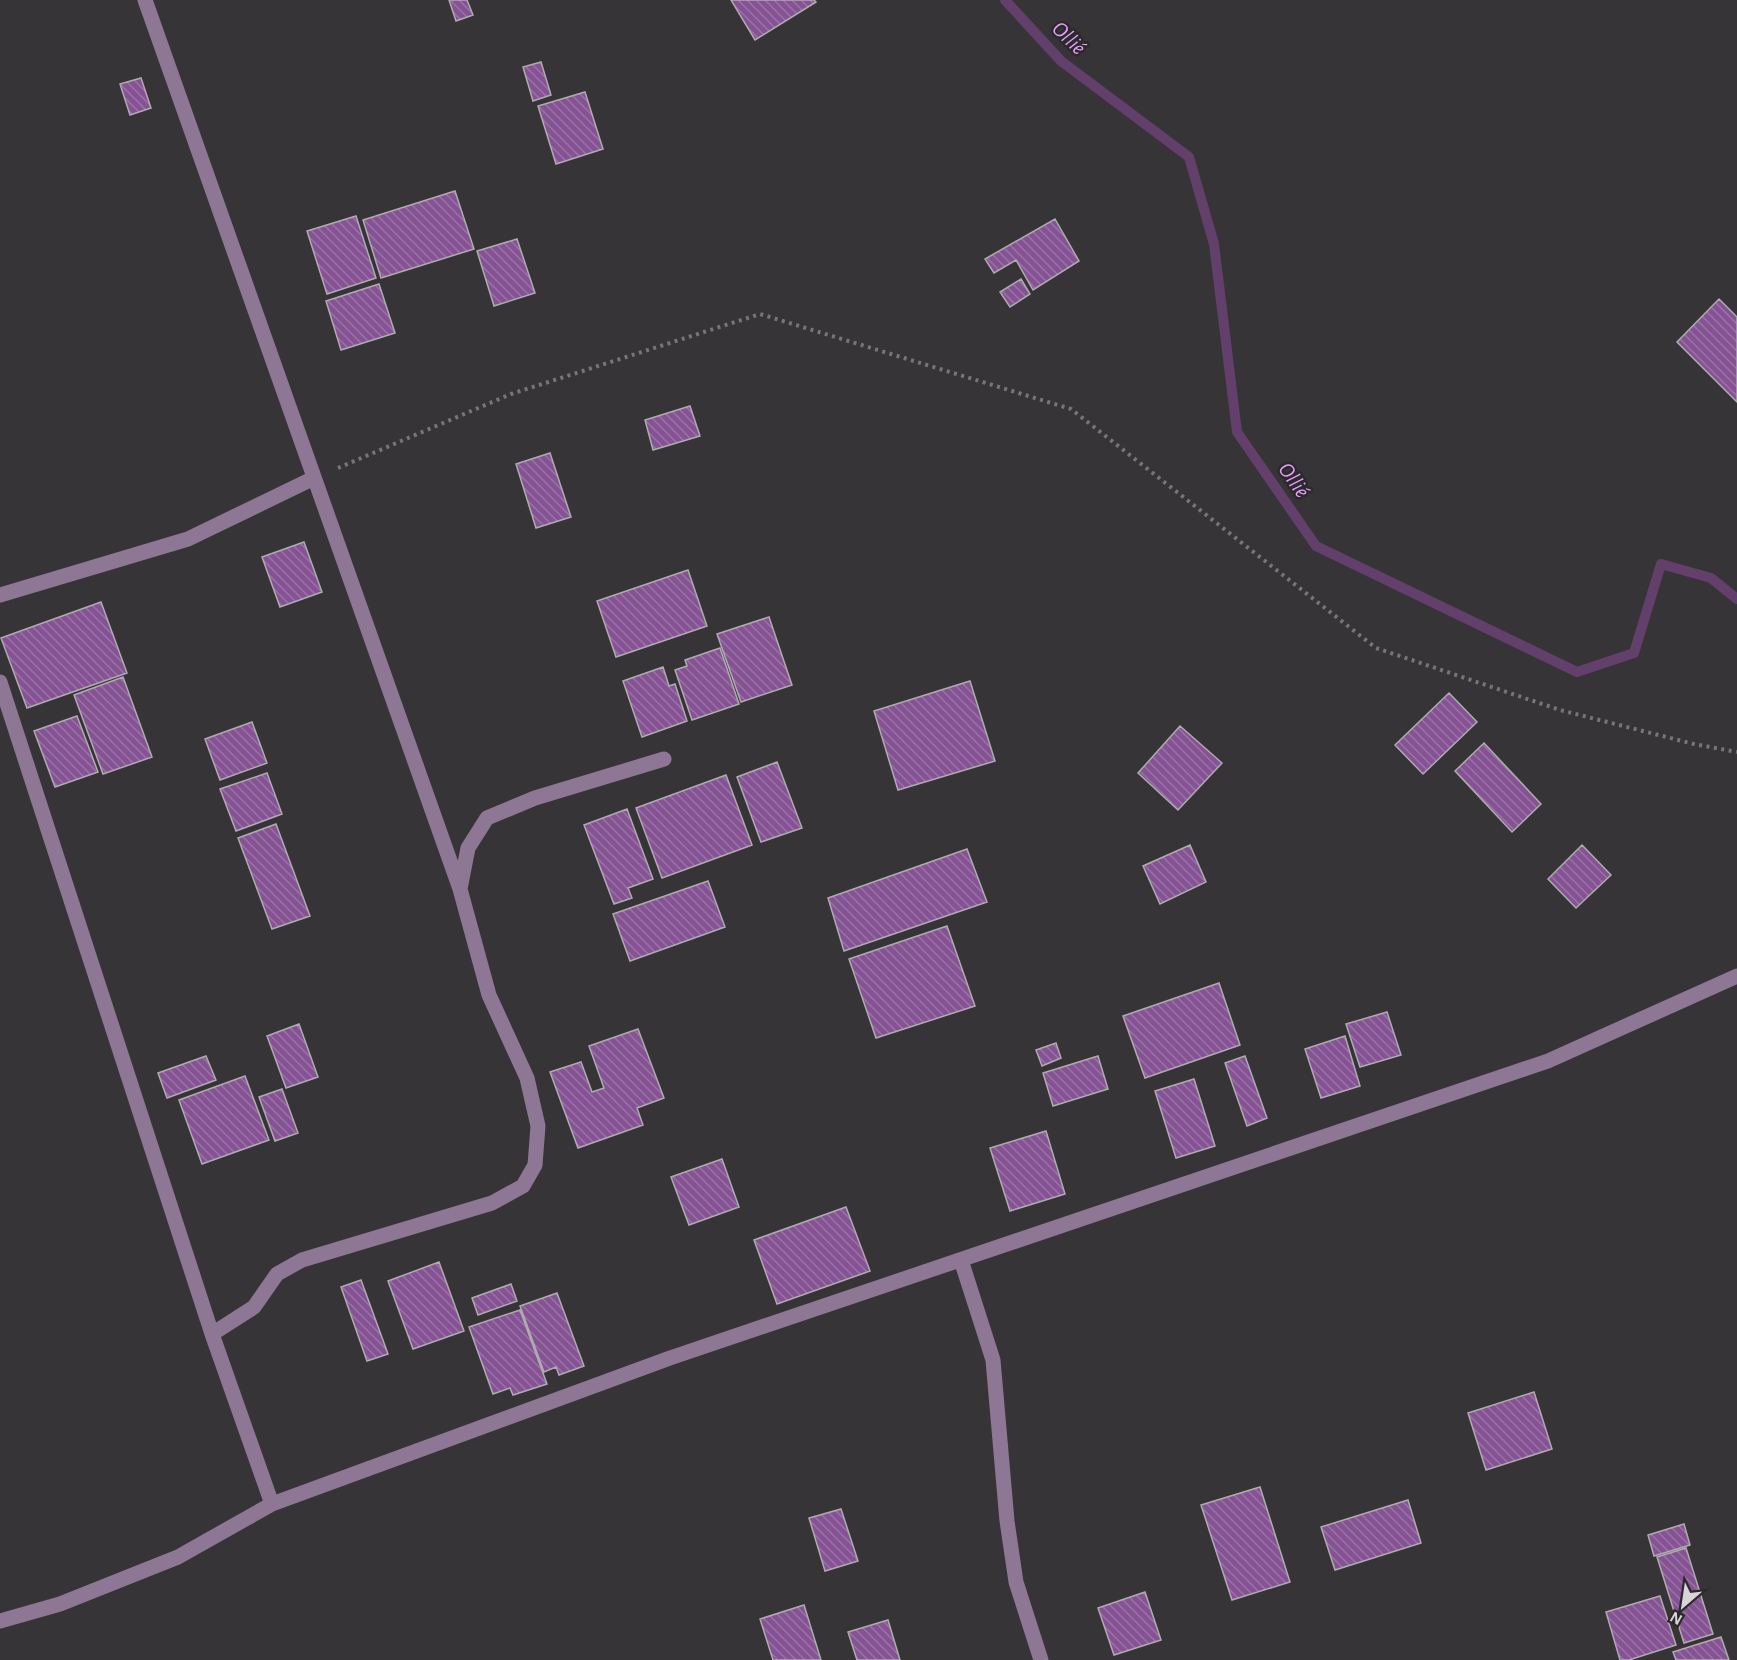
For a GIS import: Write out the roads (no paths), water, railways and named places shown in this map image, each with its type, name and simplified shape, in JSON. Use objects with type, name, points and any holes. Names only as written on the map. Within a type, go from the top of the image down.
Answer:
[{"type":"street","points":[[145,0],[460,890],[489,995],[527,1078],[538,1126],[535,1165],[522,1186],[492,1203],[302,1260],[277,1274],[254,1307],[212,1334]]},
{"type":"street","points":[[0,595],[188,539],[314,478]]},
{"type":"street","points":[[0,682],[212,1334],[272,1504]]},
{"type":"street","points":[[460,890],[468,848],[487,818],[535,798],[664,759]]},
{"type":"street","points":[[0,1621],[60,1604],[178,1557],[272,1504],[670,1358],[1548,1062],[1737,976]]},
{"type":"street","points":[[961,1260],[993,1360],[1007,1521],[1016,1582],[1041,1660]]},
{"type":"waterway","name":"Ollié","points":[[1005,0],[1061,61],[1189,157],[1214,244],[1237,432],[1316,546],[1577,672],[1634,653],[1661,564],[1711,578],[1737,599]]}]
